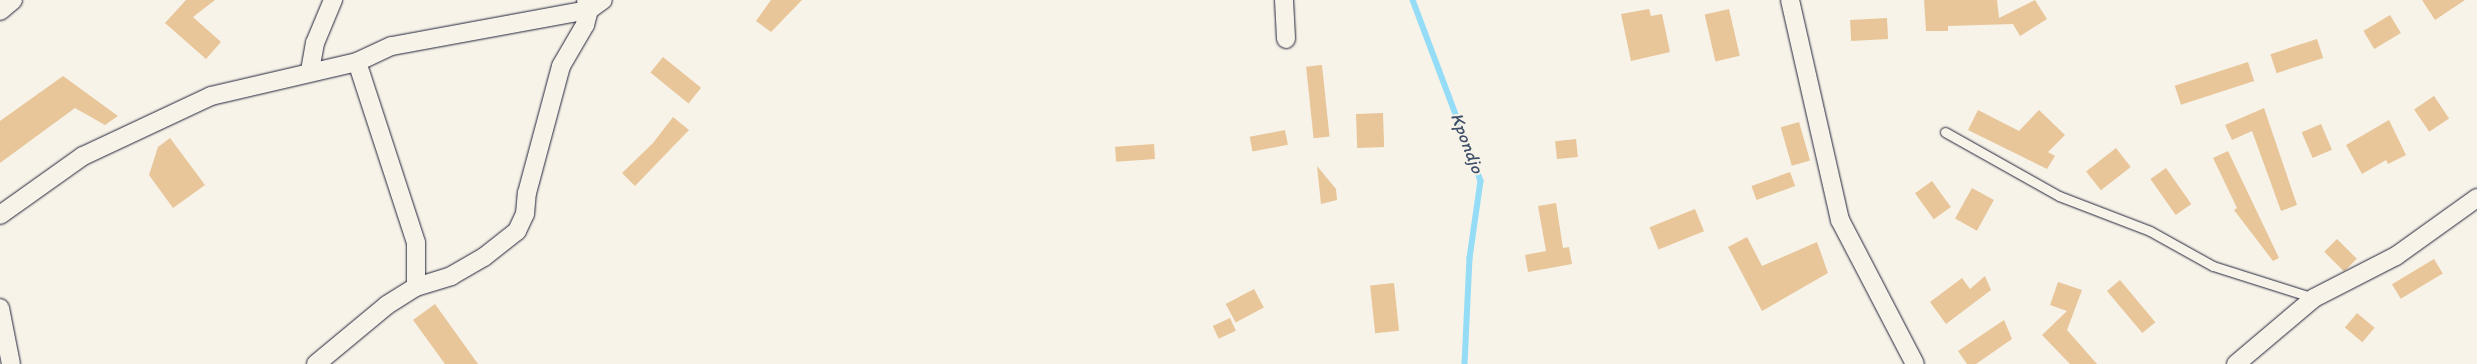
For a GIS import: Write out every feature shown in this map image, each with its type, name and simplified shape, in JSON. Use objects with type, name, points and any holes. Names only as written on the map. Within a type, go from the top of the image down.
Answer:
[{"type":"street","points":[[0,11],[13,0]]},
{"type":"street","points":[[310,71],[315,43],[333,0]]},
{"type":"street","points":[[1284,0],[1286,39]]},
{"type":"street","points":[[1790,0],[1840,220],[1915,364]]},
{"type":"street","points":[[0,215],[83,156],[167,114],[211,96],[310,71],[357,62],[392,46],[593,3]]},
{"type":"street","points":[[316,364],[342,346],[387,305],[416,287],[451,276],[484,257],[517,231],[525,214],[527,193],[561,66],[585,25],[593,3]]},
{"type":"street","points":[[357,62],[416,243],[416,287]]},
{"type":"street","points":[[2236,364],[2314,298],[2396,256],[2477,198]]},
{"type":"street","points":[[0,308],[11,364]]},
{"type":"lane","points":[[1945,132],[2059,196],[2150,231],[2213,266],[2314,298]]},
{"type":"building","points":[[186,0],[215,0],[193,17],[221,42],[206,59],[165,23]]},
{"type":"building","points":[[771,0],[802,0],[771,32],[756,21]]},
{"type":"building","points":[[1924,0],[1997,0],[1999,18],[2035,0],[2047,19],[2020,36],[2013,24],[1948,26],[1948,31],[1926,31]]},
{"type":"building","points":[[2422,0],[2465,0],[2435,20]]},
{"type":"building","points":[[1649,9],[1651,16],[1662,14],[1670,52],[1631,61],[1621,14]]},
{"type":"building","points":[[1729,9],[1740,56],[1715,61],[1705,15]]},
{"type":"building","points":[[2390,15],[2401,33],[2374,49],[2363,31]]},
{"type":"building","points":[[1887,18],[1888,39],[1851,41],[1850,20]]},
{"type":"building","points":[[2317,39],[2323,58],[2277,73],[2270,54]]},
{"type":"building","points":[[663,57],[701,88],[688,103],[650,73]]},
{"type":"building","points":[[2248,62],[2254,81],[2181,105],[2175,86]]},
{"type":"building","points":[[1322,65],[1330,137],[1314,138],[1306,67]]},
{"type":"building","points":[[63,76],[118,116],[105,125],[75,108],[0,163],[0,121]]},
{"type":"building","points":[[2434,96],[2449,118],[2429,132],[2414,109]]},
{"type":"building","points":[[2264,108],[2297,205],[2281,211],[2252,131],[2232,140],[2225,125]]},
{"type":"building","points":[[1978,110],[2019,131],[2039,110],[2065,135],[2048,152],[2055,156],[2047,169],[1968,130]]},
{"type":"building","points":[[1383,113],[1384,147],[1357,148],[1356,114]]},
{"type":"building","points":[[673,117],[689,130],[635,186],[622,173],[653,143]]},
{"type":"building","points":[[2389,120],[2406,155],[2388,164],[2386,160],[2362,174],[2346,145]]},
{"type":"building","points":[[1799,122],[1810,160],[1792,166],[1781,127]]},
{"type":"building","points":[[2321,124],[2332,150],[2313,158],[2302,132]]},
{"type":"building","points":[[1285,130],[1288,145],[1253,152],[1250,137]]},
{"type":"building","points":[[170,138],[205,185],[173,208],[149,175],[158,147]]},
{"type":"building","points":[[1576,139],[1578,157],[1557,159],[1555,141]]},
{"type":"building","points":[[1154,144],[1155,159],[1116,162],[1115,147]]},
{"type":"building","points":[[2116,148],[2131,167],[2101,190],[2086,171]]},
{"type":"building","points":[[2228,151],[2279,258],[2273,261],[2234,210],[2237,208],[2213,158]]},
{"type":"building","points":[[1317,166],[1336,189],[1337,200],[1321,204]]},
{"type":"building","points":[[2166,168],[2191,204],[2176,215],[2150,179]]},
{"type":"building","points":[[1790,172],[1795,186],[1757,200],[1751,186]]},
{"type":"building","points":[[1932,181],[1951,207],[1934,219],[1915,193]]},
{"type":"building","points":[[1972,188],[1994,200],[1977,231],[1955,219]]},
{"type":"building","points":[[1556,203],[1563,248],[1569,247],[1572,264],[1528,272],[1525,255],[1546,251],[1538,206]]},
{"type":"building","points":[[1695,209],[1704,231],[1659,250],[1650,227]]},
{"type":"building","points":[[1747,237],[1762,266],[1817,242],[1828,273],[1762,311],[1728,247]]},
{"type":"building","points":[[2337,239],[2357,259],[2344,272],[2324,252]]},
{"type":"building","points":[[2434,259],[2443,274],[2401,299],[2392,284]]},
{"type":"building","points":[[1985,276],[1991,290],[1946,324],[1930,302],[1962,278],[1970,289]]},
{"type":"building","points":[[2120,280],[2155,322],[2142,333],[2107,291]]},
{"type":"building","points":[[2058,282],[2082,290],[2067,330],[2097,364],[2070,364],[2042,335],[2067,311],[2050,305]]},
{"type":"building","points":[[1394,283],[1399,331],[1375,333],[1370,286]]},
{"type":"building","points":[[1254,289],[1264,308],[1236,323],[1226,304]]},
{"type":"building","points":[[435,304],[478,364],[445,364],[413,320]]},
{"type":"building","points":[[2357,313],[2375,328],[2362,342],[2345,328]]},
{"type":"building","points":[[1230,318],[1236,331],[1219,339],[1213,326]]},
{"type":"building","points":[[2004,320],[2012,339],[1976,364],[1967,364],[1958,351]]},
{"type":"waterway","name":"Kpondjo","points":[[1413,0],[1481,181],[1470,258],[1465,364]]}]
